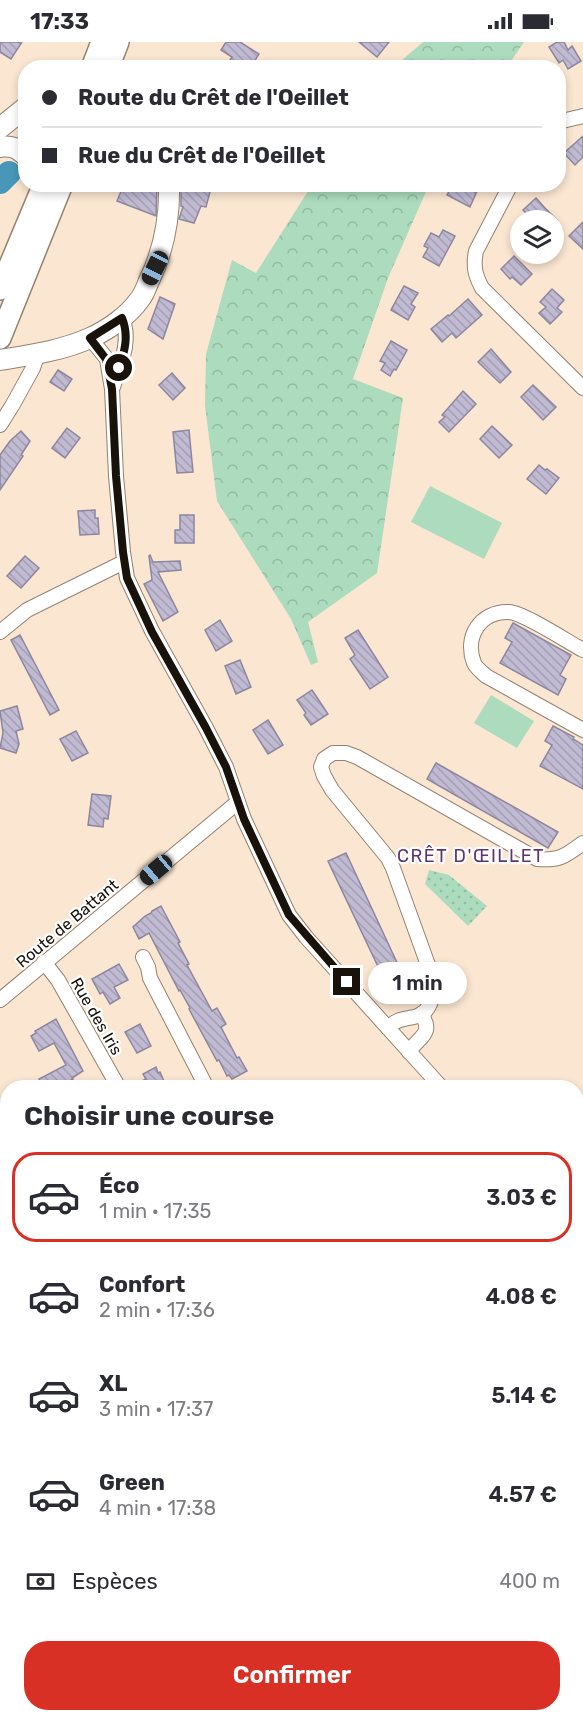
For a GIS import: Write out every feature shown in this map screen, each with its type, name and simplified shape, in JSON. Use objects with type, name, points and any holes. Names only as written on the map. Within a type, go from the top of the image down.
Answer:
[{"type":"main road","points":[[95,60],[102,42]]},
{"type":"main road","points":[[111,60],[118,42]]},
{"type":"main road","points":[[0,128],[18,113]]},
{"type":"main road","points":[[0,147],[9,146],[18,150]]},
{"type":"main road","points":[[0,279],[29,192]]},
{"type":"main road","points":[[0,289],[41,192]]},
{"type":"main road","points":[[0,338],[59,192]]},
{"type":"main road","points":[[0,360],[69,346],[90,338],[122,318],[140,299],[155,268],[165,239],[169,215],[168,192]]},
{"type":"street","points":[[566,120],[583,116]]},
{"type":"street","points":[[507,192],[476,251],[473,262],[476,276],[482,288],[583,388]]},
{"type":"street","points":[[112,389],[126,348],[126,327],[122,318]]},
{"type":"street","points":[[90,338],[106,359],[112,389],[116,476],[124,562],[127,578],[140,609],[214,742],[226,767],[244,819],[289,915],[306,937],[435,1080]]},
{"type":"street","points":[[0,425],[33,368],[35,362],[32,355]]},
{"type":"street","points":[[0,632],[27,610],[124,562]]},
{"type":"street","points":[[583,650],[510,612],[492,615],[480,623],[471,636],[471,651],[475,665],[486,676],[583,730]]},
{"type":"street","points":[[388,1028],[393,1022],[421,1014],[431,1002],[434,984],[393,868],[388,858],[332,790],[321,767],[324,759],[333,753],[357,756],[537,859],[552,860],[566,856],[583,843]]},
{"type":"street","name":"Route de Battant","points":[[0,1000],[238,802]]},
{"type":"street","points":[[143,957],[150,978],[203,1080]]},
{"type":"street","name":"Rue des Iris","points":[[44,962],[58,980],[114,1080]]},
{"type":"street","points":[[409,1052],[426,1032],[427,1023],[421,1014]]},
{"type":"green space","points":[[423,42],[524,42],[512,60],[402,60]]},
{"type":"green space","points":[[308,192],[426,192],[388,278],[353,379],[403,398],[377,573],[308,622],[318,662],[311,665],[291,619],[217,501],[205,405],[206,354],[232,260],[256,273]]},
{"type":"green space","points":[[430,486],[502,523],[484,559],[411,522]]},
{"type":"green space","points":[[491,695],[534,721],[517,748],[474,723]]},
{"type":"green space","points":[[429,870],[449,875],[487,906],[468,926],[425,884]]},
{"type":"building","points":[[0,42],[22,42],[11,59],[0,52]]},
{"type":"building","points":[[226,42],[240,42],[259,54],[255,60],[230,60],[232,57],[221,50]]},
{"type":"building","points":[[359,42],[389,42],[377,57]]},
{"type":"building","points":[[557,42],[564,42],[568,50],[572,46],[581,61],[568,69],[566,60],[557,60],[549,47]]},
{"type":"building","points":[[583,136],[583,157],[575,165],[566,155],[566,151]]},
{"type":"building","points":[[121,192],[157,192],[156,216],[117,201]]},
{"type":"building","points":[[181,192],[210,192],[206,207],[201,206],[194,223],[179,219],[183,207],[181,206]]},
{"type":"building","points":[[449,192],[477,192],[470,207],[447,195]]},
{"type":"building","points":[[536,198],[547,210],[523,210]]},
{"type":"building","points":[[583,222],[583,249],[569,236]]},
{"type":"building","points":[[443,230],[455,236],[439,266],[423,257],[428,248],[424,246],[431,233],[439,237]]},
{"type":"building","points":[[510,260],[510,264],[522,264],[532,274],[521,285],[512,277],[510,279],[501,269]]},
{"type":"building","points":[[404,286],[418,293],[411,304],[415,307],[408,320],[391,310]]},
{"type":"building","points":[[552,289],[564,300],[557,308],[562,312],[550,324],[539,313],[546,307],[540,302]]},
{"type":"building","points":[[160,297],[175,304],[163,339],[148,329]]},
{"type":"building","points":[[468,299],[482,315],[456,338],[452,333],[442,342],[431,329]]},
{"type":"building","points":[[391,341],[407,350],[390,376],[381,370],[385,363],[380,361]]},
{"type":"building","points":[[491,349],[511,372],[500,383],[478,362]]},
{"type":"building","points":[[58,370],[72,379],[64,391],[50,382]]},
{"type":"building","points":[[172,373],[185,388],[173,400],[159,385]]},
{"type":"building","points":[[533,385],[556,407],[543,420],[521,397]]},
{"type":"building","points":[[463,391],[476,404],[449,432],[439,422],[445,417],[442,415]]},
{"type":"building","points":[[492,426],[512,445],[499,458],[480,439]]},
{"type":"building","points":[[67,428],[80,438],[65,458],[52,448]]},
{"type":"building","points":[[189,430],[193,472],[177,473],[173,432]]},
{"type":"building","points":[[21,431],[30,441],[21,455],[23,456],[0,490],[0,455]]},
{"type":"building","points":[[539,465],[559,478],[546,494],[527,479]]},
{"type":"building","points":[[95,510],[99,534],[80,535],[78,511]]},
{"type":"building","points":[[180,515],[194,515],[194,543],[175,543],[175,530],[180,530]]},
{"type":"building","points":[[150,555],[153,562],[180,561],[181,570],[158,572],[178,612],[163,621],[144,584],[152,580]]},
{"type":"building","points":[[25,556],[39,568],[21,588],[7,576]]},
{"type":"building","points":[[220,620],[232,641],[216,651],[205,630]]},
{"type":"building","points":[[513,623],[571,655],[560,675],[566,679],[558,695],[500,663],[512,642],[505,638]]},
{"type":"building","points":[[358,630],[388,677],[370,689],[350,659],[355,655],[345,638]]},
{"type":"building","points":[[20,635],[59,710],[50,715],[11,640]]},
{"type":"building","points":[[240,660],[251,687],[236,694],[225,666]]},
{"type":"building","points":[[312,690],[328,714],[311,725],[297,700]]},
{"type":"building","points":[[17,706],[23,729],[16,731],[19,744],[16,753],[0,748],[3,733],[0,711]]},
{"type":"building","points":[[268,720],[283,745],[268,754],[253,730]]},
{"type":"building","points":[[553,726],[574,737],[573,739],[583,745],[583,789],[540,766],[552,745],[545,741]]},
{"type":"building","points":[[76,731],[88,753],[72,761],[60,739]]},
{"type":"building","points":[[436,763],[558,832],[548,848],[427,779]]},
{"type":"building","points":[[92,794],[111,796],[108,819],[104,818],[103,827],[88,825]]},
{"type":"building","points":[[346,853],[399,967],[382,975],[328,861]]},
{"type":"building","points":[[161,906],[180,942],[178,943],[189,964],[187,965],[212,1011],[217,1008],[226,1024],[221,1027],[237,1058],[239,1057],[247,1071],[232,1079],[229,1075],[227,1076],[219,1060],[217,1061],[149,933],[139,939],[133,927]]},
{"type":"building","points":[[119,964],[128,980],[114,987],[120,998],[110,1004],[103,992],[100,994],[92,979]]},
{"type":"building","points":[[56,1019],[83,1071],[71,1080],[39,1080],[66,1065],[54,1043],[39,1051],[31,1036],[36,1033],[35,1031]]},
{"type":"building","points":[[140,1024],[151,1046],[137,1053],[125,1032]]},
{"type":"building","points":[[156,1067],[164,1080],[144,1080],[146,1079],[143,1074]]},
{"type":"waterway","points":[[0,182],[9,173]]},
{"type":"district","name":"CRÊT D'ŒILLET","points":[[471,856]]},
{"type":"route","points":[[119,368],[126,348],[126,327],[122,318],[90,338],[106,359],[112,389],[116,476],[127,578],[152,632],[226,767],[244,819],[289,915],[347,982]]}]
